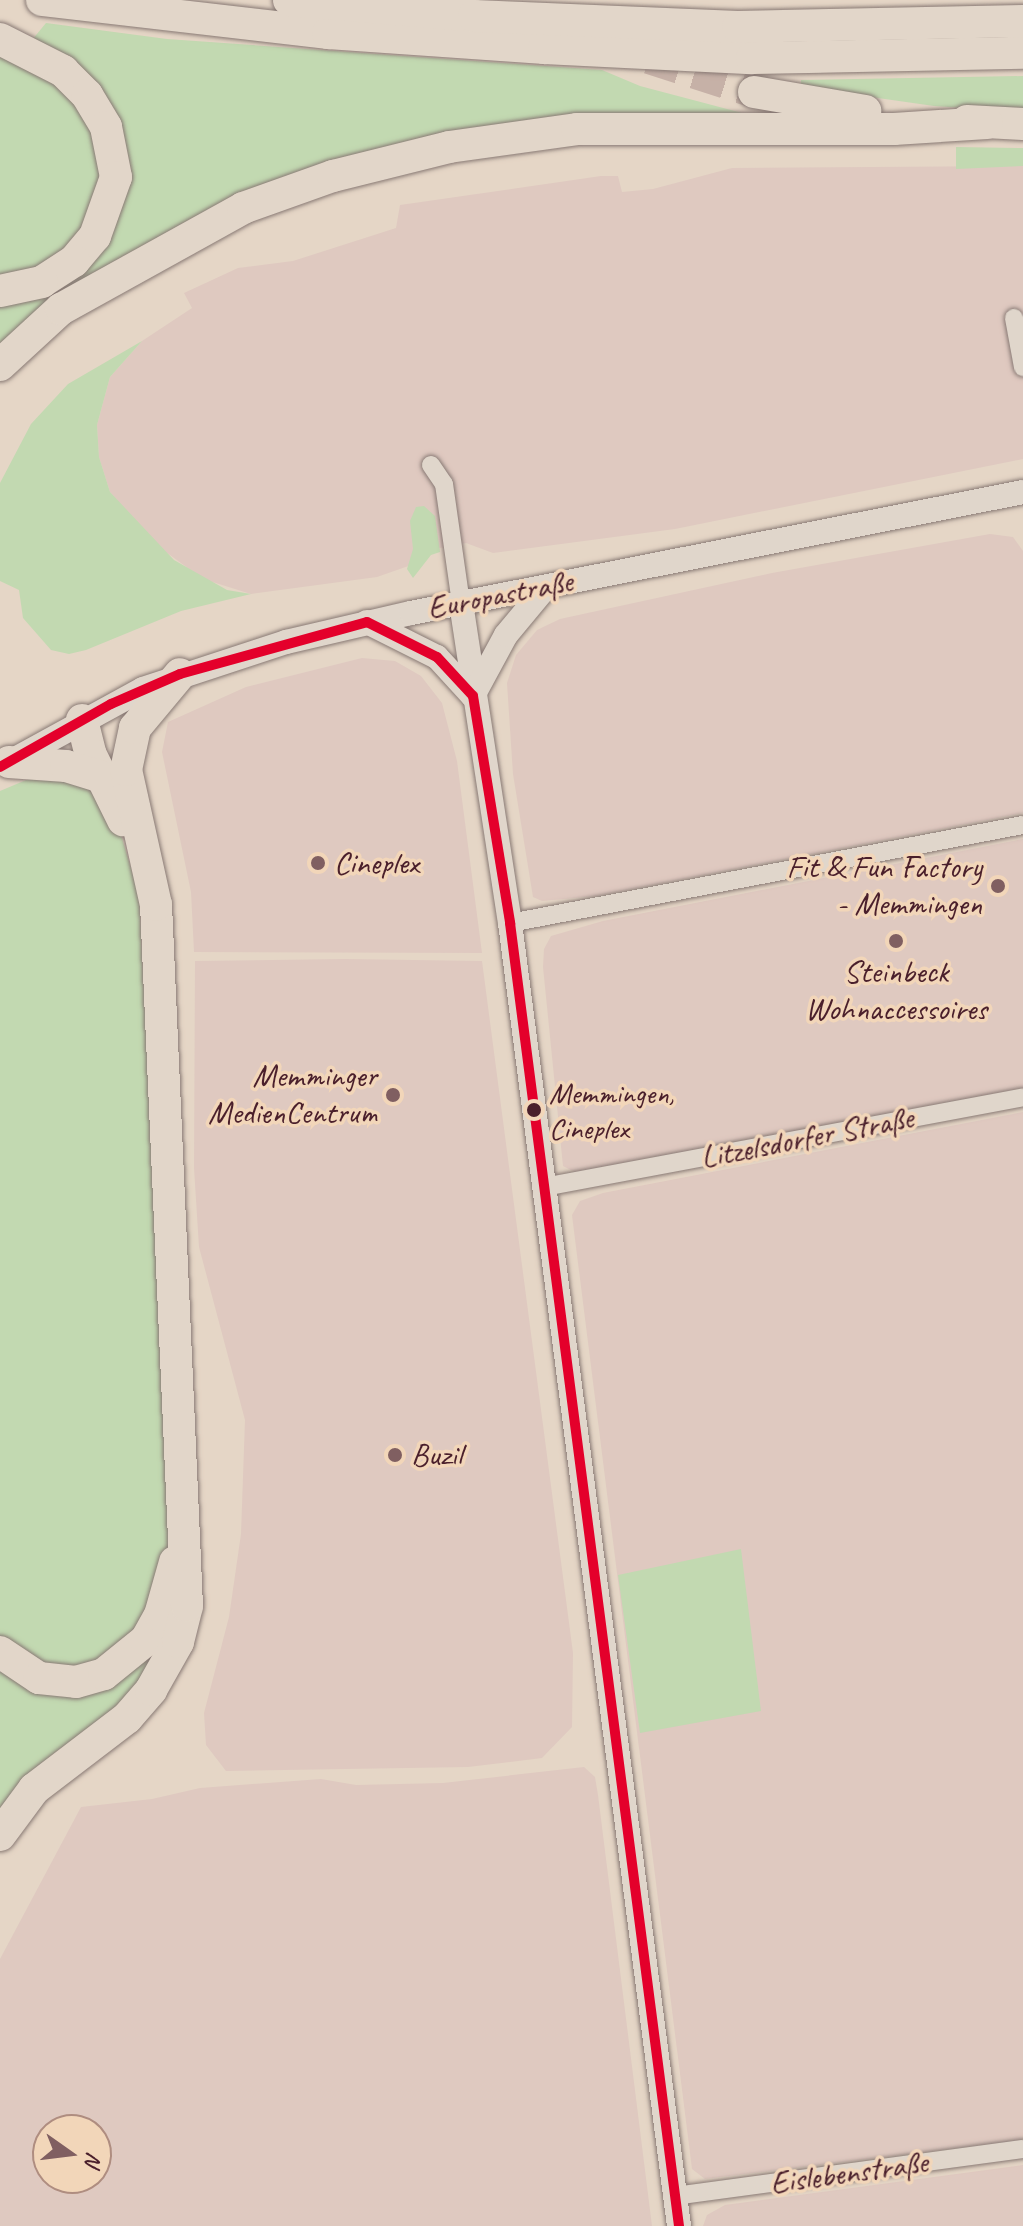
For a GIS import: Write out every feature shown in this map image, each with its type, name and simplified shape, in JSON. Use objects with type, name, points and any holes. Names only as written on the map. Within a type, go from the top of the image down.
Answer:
[{"type":"highway","points":[[42,0],[328,33],[558,49],[752,58],[1023,53]]},
{"type":"highway","points":[[289,0],[474,16],[738,27],[1023,21]]},
{"type":"highway","points":[[0,39],[63,71],[87,95],[106,127],[116,177],[95,236],[74,261],[42,282],[0,291]]},
{"type":"highway","points":[[754,92],[840,108],[1023,124]]},
{"type":"highway","points":[[0,365],[61,309],[243,208],[333,176],[449,147],[577,129],[894,129],[987,123]]},
{"type":"highway","points":[[0,1652],[39,1678],[76,1682],[104,1674],[146,1640],[160,1615],[174,1563],[150,930],[139,863],[115,782],[135,728],[180,674]]},
{"type":"highway","points":[[0,1835],[34,1789],[127,1718],[151,1690],[178,1642],[187,1606],[156,905],[115,782],[82,720]]},
{"type":"highway","points":[[4,764],[66,766],[115,782]]},
{"type":"street","points":[[1014,318],[1023,367]]},
{"type":"street","points":[[431,465],[444,484],[473,696],[510,923],[679,2226]]},
{"type":"street","name":"Europastraße","points":[[4,764],[82,720],[180,674],[367,622],[1023,492]]},
{"type":"street","points":[[473,696],[506,635],[546,587]]},
{"type":"street","points":[[367,622],[437,657],[473,696]]},
{"type":"street","points":[[510,923],[1023,825]]},
{"type":"street","name":"Litzelsdorfer Straße","points":[[544,1187],[1023,1097]]},
{"type":"street","name":"Eislebenstraße","points":[[675,2196],[1023,2149]]},
{"type":"shaded area","points":[[1023,166],[1023,459],[675,529],[493,553],[466,543],[435,549],[417,563],[377,577],[251,594],[203,579],[152,542],[110,492],[99,457],[97,425],[110,377],[142,341],[192,308],[184,293],[238,268],[293,261],[396,228],[400,205],[601,176],[618,176],[622,192],[653,189],[732,168]]},
{"type":"shaded area","points":[[990,534],[1013,537],[1023,551],[1023,813],[596,896],[542,901],[533,897],[513,774],[507,683],[516,655],[537,630],[560,619],[772,573]]},
{"type":"shaded area","points":[[362,658],[395,661],[421,676],[442,703],[457,761],[482,953],[194,952],[191,892],[162,752],[168,722],[246,687]]},
{"type":"shaded area","points":[[1023,839],[1023,1088],[575,1172],[563,1166],[543,967],[544,949],[551,936],[603,921]]},
{"type":"shaded area","points":[[195,961],[482,961],[573,1653],[572,1727],[542,1758],[468,1767],[226,1771],[206,1745],[204,1713],[229,1617],[241,1534],[245,1420],[199,1247],[194,1168]]},
{"type":"shaded area","points":[[1023,1112],[1023,2140],[705,2179],[692,2169],[572,1215],[580,1201],[603,1193]]},
{"type":"shaded area","points":[[584,1767],[595,1777],[652,2226],[0,2226],[0,1959],[81,1807],[152,1799],[200,1788],[321,1779],[356,1785],[443,1783]]},
{"type":"shaded area","points":[[1023,2165],[1023,2226],[703,2226],[707,2215],[725,2205]]},
{"type":"green space","points":[[46,23],[167,39],[602,70],[640,86],[746,114],[424,143],[53,302],[0,346],[0,301],[63,281],[125,169],[32,40]]},
{"type":"green space","points":[[0,48],[45,70],[90,116],[104,177],[92,220],[59,259],[0,280]]},
{"type":"green space","points":[[1023,76],[1023,112],[934,106],[801,87],[801,80]]},
{"type":"green space","points":[[956,147],[1023,148],[1023,166],[956,169]]},
{"type":"green space","points":[[142,341],[110,377],[97,425],[99,457],[110,492],[174,560],[227,590],[251,594],[181,611],[86,650],[69,654],[51,650],[23,618],[19,590],[0,581],[0,483],[31,424],[68,384]]},
{"type":"green space","points":[[424,506],[435,516],[440,552],[431,555],[413,578],[407,569],[413,549],[410,521],[416,507]]},
{"type":"green space","points":[[38,775],[88,781],[118,825],[139,895],[171,1533],[166,1570],[141,1633],[100,1667],[42,1671],[0,1642],[0,791]]},
{"type":"green space","points":[[741,1549],[761,1711],[640,1733],[618,1575]]},
{"type":"green space","points":[[164,1627],[147,1684],[0,1818],[0,1663],[55,1689]]},
{"type":"tunnel","points":[[649,58],[754,92]]},
{"type":"transit line","points":[[0,767],[111,704],[180,674],[367,622],[437,657],[473,696],[510,923],[679,2226]]},
{"type":"place","name":"Cineplex","points":[[318,863]]},
{"type":"place","name":"Fit & Fun Factory - Memmingen","points":[[998,886]]},
{"type":"place","name":"Steinbeck Wohnaccessoires","points":[[896,941]]},
{"type":"place","name":"Memminger MedienCentrum","points":[[393,1095]]},
{"type":"place","name":"Memmingen, Cineplex","points":[[534,1110]]},
{"type":"place","name":"Buzil","points":[[395,1455]]}]
